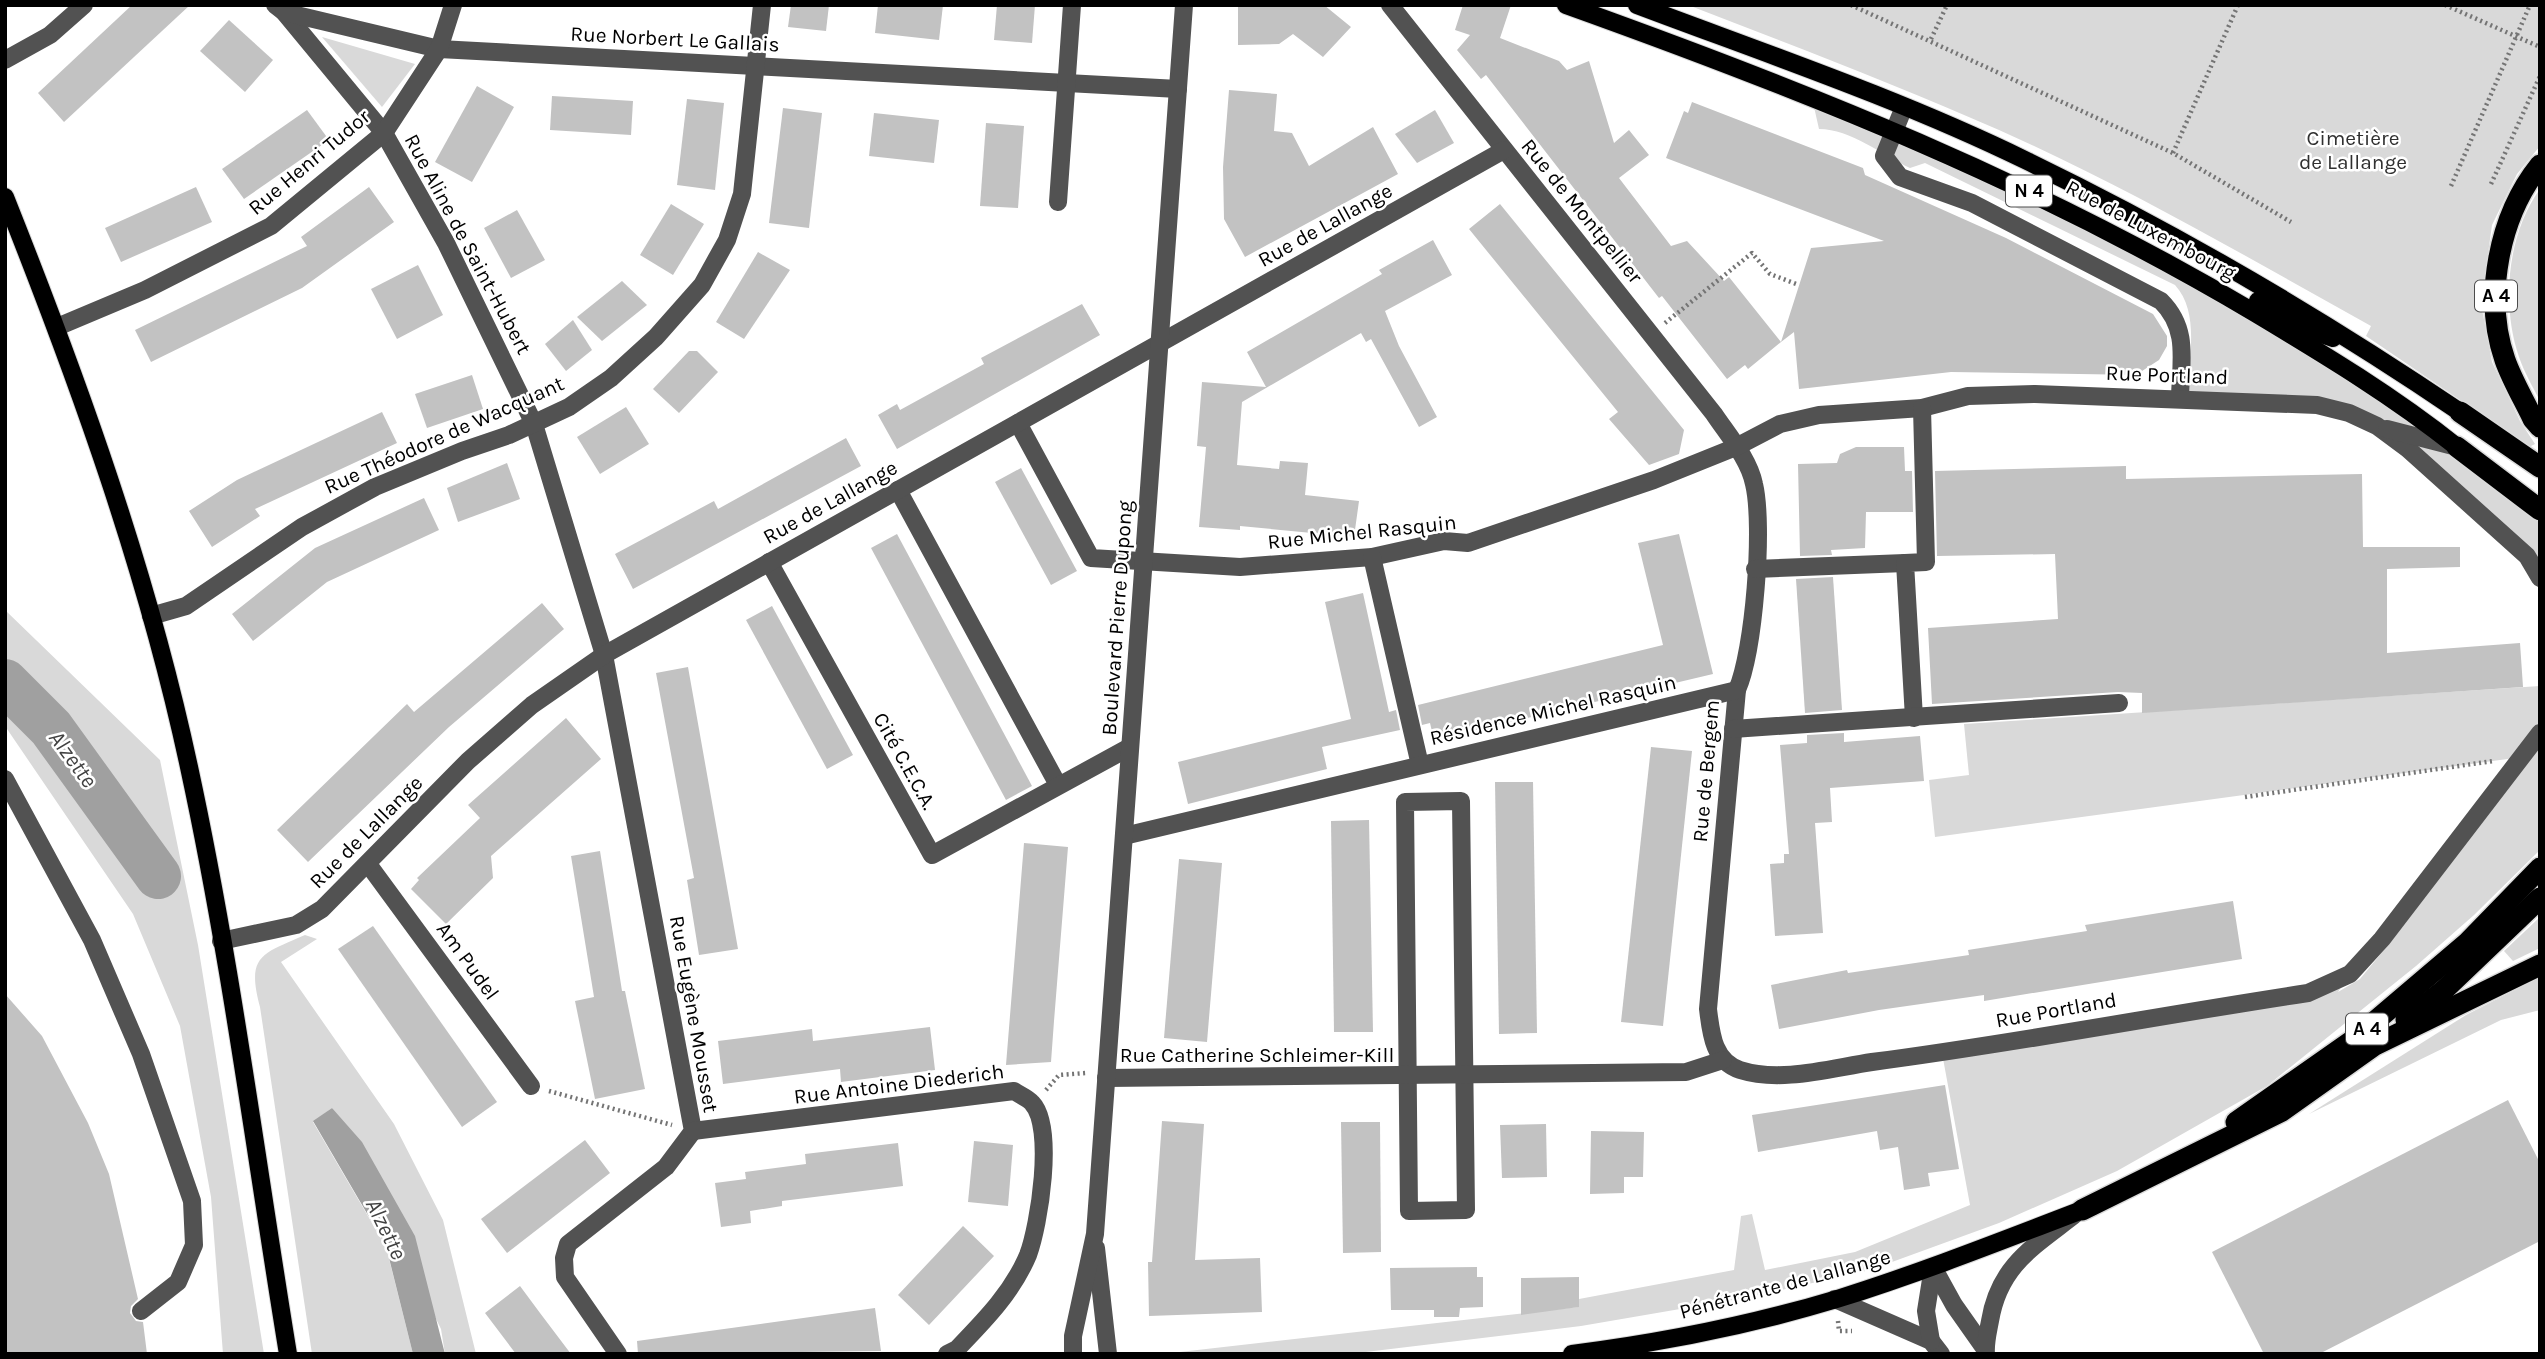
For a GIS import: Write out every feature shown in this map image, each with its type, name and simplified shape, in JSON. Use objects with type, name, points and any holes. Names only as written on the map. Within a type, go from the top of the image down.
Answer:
[{"type":"highway","name":"A 4","points":[[2540,165],[2526,183],[2504,229],[2494,306],[2504,359],[2533,419],[2540,427]]},
{"type":"highway","points":[[2460,412],[2540,467]]},
{"type":"highway","points":[[2457,447],[2540,510]]},
{"type":"highway","name":"A 4","points":[[2174,1165],[2353,1041],[2467,943],[2540,869]]},
{"type":"highway","name":"A 4","points":[[2174,1165],[2281,1111],[2375,1045],[2444,990],[2540,898]]},
{"type":"highway","name":"A 4","points":[[2375,1045],[2540,965]]},
{"type":"highway","points":[[2082,1210],[2174,1165]]},
{"type":"main road","name":"Rue de Luxembourg","points":[[1566,5],[1681,46],[1895,131],[2001,177],[2164,260],[2347,368],[2398,400],[2457,447]]},
{"type":"main road","name":"Rue de Luxembourg","points":[[1637,5],[1904,107],[2025,160],[2230,266],[2460,412]]},
{"type":"main road","points":[[5,197],[57,327],[106,466],[151,615],[189,767],[221,941],[288,1354]]},
{"type":"main road","points":[[2164,260],[2224,281],[2307,329],[2360,347]]},
{"type":"main road","name":"Pénétrante de Lallange","points":[[1572,1354],[1634,1346],[1835,1300],[1933,1267],[2082,1210]]},
{"type":"street","points":[[5,60],[50,34],[84,5]]},
{"type":"street","name":"Rue Henri Tudor","points":[[57,327],[145,290],[271,226],[384,133],[439,49],[453,5]]},
{"type":"street","name":"Rue Théodore de Wacquant","points":[[151,615],[186,606],[302,527],[375,487],[534,424],[569,407],[611,378],[656,337],[702,285],[727,240],[743,194],[762,5]]},
{"type":"street","points":[[1058,202],[1072,5]]},
{"type":"street","name":"Boulevard Pierre Dupong","points":[[1065,1354],[1073,1345],[1095,1234],[1184,5]]},
{"type":"street","name":"Rue de Montpellier","points":[[1390,5],[1737,447]]},
{"type":"street","name":"Rue Norbert Le Gallais","points":[[280,8],[439,49],[1178,89]]},
{"type":"street","name":"Rue Aline de Saint-Hubert","points":[[280,8],[384,133],[446,243],[534,424],[604,654]]},
{"type":"street","points":[[1904,107],[1884,156],[1900,177],[1972,203],[2161,301],[2175,315],[2181,336],[2180,397]]},
{"type":"street","name":"Rue de Lallange","points":[[221,941],[296,925],[322,909],[468,761],[532,705],[604,654],[1504,150]]},
{"type":"street","name":"Rue Portland","points":[[1737,447],[1780,424],[1819,415],[1922,408],[1968,396],[2180,397],[2317,405],[2348,413],[2377,426],[2408,449],[2527,556],[2540,578]]},
{"type":"street","points":[[1755,569],[1926,562],[1922,408]]},
{"type":"street","name":"Rue Michel Rasquin","points":[[1018,423],[1091,558],[1240,567],[1372,557],[1444,541],[1468,543],[1654,480],[1737,447]]},
{"type":"street","points":[[2377,426],[2457,447]]},
{"type":"street","name":"Rue de Bergem","points":[[1723,1060],[1713,1042],[1707,1009],[1737,690],[1746,669],[1759,517],[1754,481],[1737,447]]},
{"type":"street","points":[[898,490],[1058,785]]},
{"type":"street","name":"Résidence Michel Rasquin","points":[[1372,557],[1420,765]]},
{"type":"street","name":"Cité C.E.C.A.","points":[[769,562],[932,855],[1130,747]]},
{"type":"street","points":[[1905,563],[1914,718]]},
{"type":"street","name":"Rue Eugène Mousset","points":[[604,654],[693,1131],[666,1167],[568,1244],[564,1258],[565,1277],[618,1354]]},
{"type":"street","name":"Résidence Michel Rasquin","points":[[1124,836],[1737,690]]},
{"type":"street","points":[[1733,729],[2119,703]]},
{"type":"street","name":"Rue Portland","points":[[1723,1060],[1739,1070],[1772,1076],[1942,1053],[2308,993],[2329,986],[2350,974],[2382,939],[2540,733]]},
{"type":"street","points":[[5,779],[92,940],[141,1054],[192,1201],[194,1245],[178,1282],[141,1311]]},
{"type":"street","name":"Rue Catherine Schleimer-Kill","points":[[1461,801],[1464,1076],[1466,1210],[1409,1211],[1405,802],[1461,801]]},
{"type":"street","name":"Am Pudel","points":[[368,863],[531,1086]]},
{"type":"street","points":[[1464,1076],[1686,1072],[1723,1060]]},
{"type":"street","name":"Rue Catherine Schleimer-Kill","points":[[1106,1075],[1464,1076]]},
{"type":"street","name":"Rue Antoine Diederich","points":[[693,1131],[1014,1091],[1034,1104]]},
{"type":"street","points":[[947,1354],[957,1349],[1000,1304],[1028,1255],[1041,1196],[1044,1134],[1034,1104]]},
{"type":"street","points":[[1986,1351],[1992,1307],[2002,1280],[2021,1256],[2082,1210]]},
{"type":"street","name":"Boulevard Pierre Dupong","points":[[1095,1234],[1108,1354]]},
{"type":"street","points":[[1933,1267],[1954,1305],[1986,1351]]},
{"type":"street","points":[[1933,1267],[1926,1311],[1936,1347]]},
{"type":"street","points":[[1835,1300],[1936,1347]]},
{"type":"path","points":[[1851,5],[1931,39],[2173,153],[2291,222]]},
{"type":"path","points":[[1931,39],[1947,5]]},
{"type":"path","points":[[2173,153],[2238,5]]},
{"type":"path","points":[[2445,5],[2540,47]]},
{"type":"path","points":[[2451,186],[2530,5]]},
{"type":"path","points":[[2491,184],[2540,76]]},
{"type":"path","points":[[1651,335],[1752,253],[1770,274],[1799,285]]},
{"type":"path","points":[[2245,797],[2522,757]]},
{"type":"path","points":[[1034,1104],[1059,1075],[1106,1075]]},
{"type":"path","points":[[531,1086],[693,1131]]},
{"type":"green space","name":"Cimetière de Lallange","points":[[1688,5],[2540,5],[2540,146],[2517,174],[2492,225],[2481,304],[2492,362],[2520,421],[2535,444],[2529,447],[2366,336],[2371,326],[2141,199],[1961,113]]},
{"type":"green space","points":[[322,37],[415,64],[382,107]]},
{"type":"green space","points":[[1812,98],[2001,177],[2347,368],[2540,518],[2540,578],[2408,449],[2349,413],[2187,397],[2190,324],[2183,296],[2175,285],[1925,163],[1910,168],[1843,133],[1819,129]]},
{"type":"green space","points":[[2540,189],[2540,401],[2526,374],[2513,337],[2509,293],[2510,270],[2520,227]]},
{"type":"green space","points":[[5,610],[160,760],[198,945],[264,1354],[223,1354],[211,1197],[180,1026],[133,914],[5,726]]},
{"type":"green space","points":[[2540,686],[2540,733],[2522,757],[1935,837],[1929,780],[1969,775],[1964,724]]},
{"type":"green space","points":[[2540,740],[2540,850],[2474,915],[2416,966],[2267,1086],[2117,1171],[1999,1223],[1870,1270],[1750,1297],[1581,1326],[1349,1354],[1134,1353],[1171,1353],[1578,1307],[1579,1299],[1734,1270],[1741,1216],[1752,1214],[1765,1270],[1855,1252],[1970,1205],[1942,1053],[2308,993],[2350,974],[2338,992],[2360,979],[2393,939]]},
{"type":"green space","points":[[2540,917],[2540,948],[2513,961],[2504,951]]},
{"type":"green space","points":[[305,935],[317,939],[281,962],[394,1124],[443,1220],[476,1354],[445,1354],[441,1329],[332,1108],[313,1122],[386,1247],[413,1354],[312,1354],[255,976],[257,966],[268,952]]},
{"type":"green space","points":[[2540,977],[2540,1010],[2501,1020],[2309,1114],[2466,1015]]},
{"type":"water","points":[[332,1108],[362,1142],[415,1236],[445,1354],[413,1354],[386,1246],[313,1121]]},
{"type":"building","points":[[132,5],[190,5],[64,122],[38,93]]},
{"type":"building","points":[[791,5],[829,5],[826,31],[788,27]]},
{"type":"building","points":[[878,5],[943,5],[939,40],[875,33]]},
{"type":"building","points":[[997,5],[1035,5],[1032,43],[994,40]]},
{"type":"building","points":[[1238,5],[1324,5],[1351,27],[1323,57],[1293,34],[1279,44],[1238,45]]},
{"type":"building","points":[[1463,5],[1511,5],[1500,38],[1559,61],[1567,70],[1589,61],[1614,143],[1629,130],[1649,155],[1619,178],[1671,246],[1687,241],[1724,281],[1729,277],[1781,342],[1748,369],[1745,365],[1727,379],[1662,296],[1659,298],[1486,75],[1481,79],[1457,50],[1470,35],[1455,30]]},
{"type":"building","points":[[229,20],[273,60],[245,92],[200,51]]},
{"type":"building","points":[[477,86],[514,107],[472,182],[435,162]]},
{"type":"building","points":[[1229,90],[1277,94],[1274,131],[1292,133],[1309,166],[1373,127],[1398,174],[1245,257],[1224,219],[1223,167]]},
{"type":"building","points":[[552,96],[633,101],[631,135],[550,130]]},
{"type":"building","points":[[687,99],[724,103],[715,190],[677,185]]},
{"type":"building","points":[[1692,102],[1863,168],[1865,175],[2006,238],[2153,314],[2167,336],[2167,346],[2159,360],[2142,371],[2142,375],[1951,372],[1799,389],[1794,332],[1781,342],[1811,248],[1884,241],[1666,158],[1684,111],[1688,113]]},
{"type":"building","points":[[783,108],[822,113],[809,228],[769,223]]},
{"type":"building","points":[[307,110],[329,140],[244,199],[222,169]]},
{"type":"building","points":[[1435,110],[1454,143],[1417,163],[1395,134]]},
{"type":"building","points":[[874,113],[939,120],[934,163],[869,156]]},
{"type":"building","points":[[986,123],[1024,126],[1018,208],[980,206]]},
{"type":"building","points":[[196,187],[212,222],[121,262],[105,228]]},
{"type":"building","points":[[369,187],[394,222],[302,288],[151,362],[135,330],[307,246],[301,237]]},
{"type":"building","points":[[671,204],[704,224],[673,275],[640,255]]},
{"type":"building","points":[[1500,204],[1684,430],[1679,454],[1649,465],[1609,419],[1618,412],[1469,229]]},
{"type":"building","points":[[517,210],[545,260],[511,278],[484,228]]},
{"type":"building","points":[[1433,240],[1452,275],[1385,311],[1399,346],[1437,417],[1419,427],[1371,339],[1366,342],[1361,333],[1242,402],[1237,465],[1279,469],[1280,461],[1308,463],[1305,495],[1359,501],[1354,537],[1240,526],[1240,530],[1199,527],[1206,447],[1197,446],[1202,382],[1266,387],[1247,352],[1382,274],[1379,270]]},
{"type":"building","points":[[758,252],[790,270],[744,339],[716,322]]},
{"type":"building","points":[[418,265],[443,315],[397,339],[371,289]]},
{"type":"building","points":[[622,281],[647,305],[602,341],[577,317]]},
{"type":"building","points":[[1082,304],[1100,335],[897,449],[878,415],[897,404],[900,410],[984,364],[981,358]]},
{"type":"building","points":[[573,320],[592,350],[566,371],[545,344]]},
{"type":"building","points":[[689,351],[697,351],[718,372],[679,413],[653,389]]},
{"type":"building","points":[[472,375],[483,409],[427,428],[415,394]]},
{"type":"building","points":[[626,407],[649,444],[600,474],[577,437]]},
{"type":"building","points":[[382,412],[397,443],[255,509],[260,516],[212,547],[189,511],[237,480]]},
{"type":"building","points":[[846,438],[861,466],[633,589],[615,554],[714,501],[718,509]]},
{"type":"building","points":[[1856,447],[1904,447],[1905,471],[1912,471],[1913,512],[1866,512],[1865,548],[1831,550],[1832,555],[1800,556],[1798,464],[1837,463],[1840,454]]},
{"type":"building","points":[[507,463],[520,499],[458,522],[447,488]]},
{"type":"building","points":[[2126,466],[2126,479],[2362,474],[2363,547],[2460,547],[2460,567],[2387,569],[2387,653],[2520,643],[2523,687],[2142,713],[2142,693],[2118,692],[1932,704],[1928,628],[2058,619],[2055,554],[1937,556],[1935,471]]},
{"type":"building","points":[[1021,468],[1077,571],[1051,585],[995,482]]},
{"type":"building","points":[[424,498],[439,530],[327,582],[253,641],[232,614],[315,548]]},
{"type":"building","points":[[897,534],[1032,786],[1006,800],[871,548]]},
{"type":"building","points":[[1679,534],[1713,674],[1434,740],[1430,723],[1422,725],[1418,705],[1663,645],[1638,543]]},
{"type":"building","points":[[1833,577],[1842,710],[1805,713],[1796,579]]},
{"type":"building","points":[[1363,593],[1389,712],[1396,710],[1400,730],[1322,747],[1327,769],[1188,804],[1178,762],[1351,719],[1325,602]]},
{"type":"building","points":[[542,603],[564,629],[449,727],[308,862],[277,830],[407,704],[414,712]]},
{"type":"building","points":[[772,606],[853,755],[827,769],[746,620]]},
{"type":"building","points":[[688,667],[738,949],[699,955],[687,880],[694,878],[656,673]]},
{"type":"building","points":[[566,718],[601,759],[491,856],[493,878],[446,924],[411,889],[419,880],[417,878],[480,818],[468,805]]},
{"type":"building","points":[[1844,733],[1844,742],[1920,736],[1924,781],[1830,788],[1832,822],[1815,823],[1823,933],[1775,936],[1770,864],[1784,863],[1784,854],[1789,854],[1780,745],[1807,743],[1807,735]]},
{"type":"building","points":[[1651,747],[1692,751],[1663,1026],[1621,1022]]},
{"type":"building","points":[[1495,782],[1533,782],[1537,1033],[1499,1034]]},
{"type":"building","points":[[1369,820],[1373,1032],[1334,1032],[1331,821]]},
{"type":"building","points":[[1024,843],[1068,847],[1051,1062],[1006,1065]]},
{"type":"building","points":[[600,851],[622,991],[625,991],[645,1089],[595,1099],[575,1001],[594,997],[571,856]]},
{"type":"building","points":[[1179,859],[1222,863],[1207,1042],[1164,1038]]},
{"type":"building","points":[[2233,901],[2242,959],[1984,1001],[1984,995],[1879,1010],[1779,1029],[1771,985],[1847,970],[1848,973],[1969,955],[1968,950],[2087,931],[2085,925]]},
{"type":"building","points":[[373,926],[497,1102],[462,1127],[338,949]]},
{"type":"building","points":[[5,994],[42,1036],[88,1123],[109,1174],[138,1299],[131,1306],[130,1313],[136,1321],[143,1322],[147,1354],[5,1354]]},
{"type":"building","points":[[930,1027],[935,1070],[841,1082],[840,1069],[723,1084],[718,1041],[812,1029],[813,1041]]},
{"type":"building","points":[[1945,1085],[1959,1169],[1928,1173],[1930,1186],[1904,1190],[1898,1147],[1880,1150],[1877,1131],[1758,1152],[1752,1115]]},
{"type":"building","points":[[2508,1100],[2540,1163],[2540,1241],[2319,1354],[2264,1354],[2212,1252]]},
{"type":"building","points":[[1162,1121],[1204,1124],[1195,1260],[1260,1258],[1262,1312],[1149,1316],[1148,1262],[1152,1262]]},
{"type":"building","points":[[1341,1122],[1380,1122],[1381,1252],[1343,1253]]},
{"type":"building","points":[[1546,1124],[1547,1177],[1502,1178],[1500,1125]]},
{"type":"building","points":[[1591,1131],[1644,1132],[1643,1177],[1624,1177],[1624,1193],[1590,1194]]},
{"type":"building","points":[[585,1140],[610,1173],[507,1253],[481,1219]]},
{"type":"building","points":[[974,1141],[1013,1145],[1008,1206],[968,1202]]},
{"type":"building","points":[[898,1143],[903,1186],[782,1201],[782,1206],[750,1211],[751,1223],[721,1227],[715,1183],[746,1179],[745,1172],[806,1164],[805,1154]]},
{"type":"building","points":[[963,1226],[994,1256],[929,1325],[898,1295]]},
{"type":"building","points":[[1477,1267],[1477,1277],[1483,1277],[1483,1307],[1460,1308],[1459,1317],[1434,1317],[1434,1310],[1391,1310],[1390,1268]]},
{"type":"building","points":[[1579,1277],[1579,1307],[1521,1315],[1521,1278]]},
{"type":"building","points":[[520,1286],[571,1354],[516,1354],[485,1313]]},
{"type":"building","points":[[875,1308],[881,1351],[638,1354],[637,1341]]},
{"type":"waterway","name":"Alzette","points":[[5,682],[51,728],[158,876]]}]
